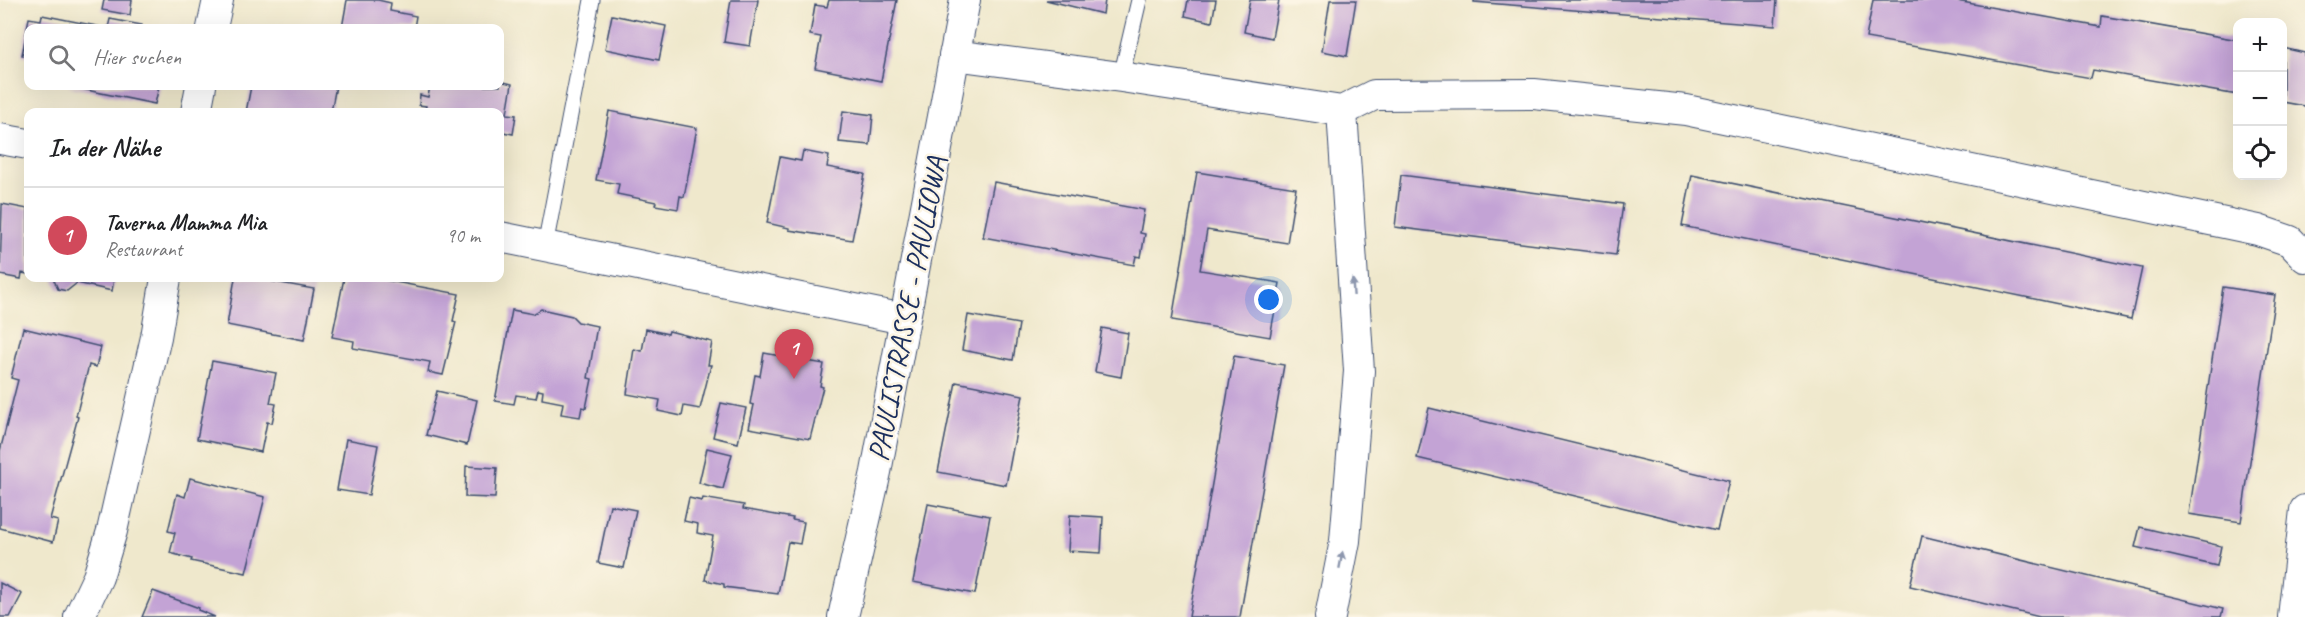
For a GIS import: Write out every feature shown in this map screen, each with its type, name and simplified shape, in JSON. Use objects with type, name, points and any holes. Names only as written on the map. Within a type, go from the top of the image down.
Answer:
[{"type":"street","points":[[213,24],[218,0]]},
{"type":"street","name":"PAULISTRASSE - PAULIOWA","points":[[843,617],[876,472],[965,0]]},
{"type":"street","points":[[954,55],[1121,77],[1342,111],[1374,95],[1534,94],[1686,110],[2258,230],[2290,241],[2305,257]]},
{"type":"street","points":[[197,108],[200,90]]},
{"type":"street","points":[[1330,617],[1345,541],[1359,371],[1342,111]]},
{"type":"street","points":[[0,139],[24,143]]},
{"type":"street","points":[[504,238],[904,318]]},
{"type":"street","points":[[79,617],[98,577],[112,531],[156,337],[165,282]]},
{"type":"street","points":[[2293,617],[2305,510]]},
{"type":"lane","points":[[545,246],[592,0]]},
{"type":"lane","points":[[1121,77],[1139,0]]},
{"type":"building","points":[[104,0],[132,0],[130,15],[102,10]]},
{"type":"building","points":[[347,0],[378,0],[391,3],[390,11],[416,16],[415,24],[343,24]]},
{"type":"building","points":[[731,0],[758,0],[750,46],[724,42]]},
{"type":"building","points":[[829,0],[897,0],[881,81],[815,68],[821,37],[810,35],[815,5],[827,7]]},
{"type":"building","points":[[1046,0],[1105,0],[1103,14]]},
{"type":"building","points":[[1188,0],[1216,0],[1212,22],[1185,16]]},
{"type":"building","points":[[1250,0],[1279,0],[1272,38],[1244,32]]},
{"type":"building","points":[[1330,0],[1356,0],[1347,56],[1322,51]]},
{"type":"building","points":[[1474,0],[1777,0],[1775,26],[1474,2]]},
{"type":"building","points":[[1873,0],[1951,0],[2101,27],[2102,16],[2233,39],[2233,94],[2093,70],[2091,78],[1866,38]]},
{"type":"building","points":[[42,15],[87,24],[28,24],[29,18],[41,20]]},
{"type":"building","points":[[612,15],[666,26],[659,60],[605,49]]},
{"type":"building","points":[[110,19],[137,24],[109,24]]},
{"type":"building","points":[[2287,49],[2305,53],[2305,106],[2287,103]]},
{"type":"building","points":[[504,82],[512,84],[507,114],[516,115],[513,134],[504,132],[504,108],[426,108],[426,106],[419,105],[420,95],[428,97],[429,90],[504,90]]},
{"type":"building","points":[[87,90],[158,90],[155,104]]},
{"type":"building","points":[[250,90],[335,90],[332,108],[247,108]]},
{"type":"building","points":[[609,111],[697,128],[684,197],[680,196],[678,209],[617,194],[619,184],[596,180]]},
{"type":"building","points":[[843,111],[873,115],[870,145],[839,142]]},
{"type":"building","points":[[803,151],[829,156],[827,167],[865,174],[852,240],[789,230],[789,228],[767,223],[780,157],[801,161]]},
{"type":"building","points":[[1197,172],[1296,188],[1287,243],[1207,230],[1200,270],[1280,283],[1270,337],[1172,320]]},
{"type":"building","points":[[1401,175],[1623,204],[1616,255],[1395,227]]},
{"type":"building","points":[[1692,175],[2142,268],[2131,319],[1682,226]]},
{"type":"building","points":[[994,182],[1144,210],[1140,233],[1145,234],[1141,257],[1136,256],[1134,265],[983,237]]},
{"type":"building","points":[[2,204],[24,208],[24,273],[22,273],[21,279],[0,275]]},
{"type":"building","points":[[55,282],[113,282],[112,291],[77,283],[67,291],[58,289]]},
{"type":"building","points":[[234,282],[275,282],[314,289],[304,340],[227,325]]},
{"type":"building","points":[[343,282],[395,282],[459,294],[453,321],[456,322],[443,375],[428,372],[430,362],[353,348],[354,341],[332,337]]},
{"type":"building","points":[[2223,287],[2275,295],[2241,522],[2189,514]]},
{"type":"building","points":[[541,309],[572,316],[578,322],[597,326],[588,378],[592,379],[586,408],[582,407],[580,417],[561,414],[563,403],[542,399],[543,391],[538,390],[536,398],[516,395],[514,404],[495,401],[512,310],[533,314]]},
{"type":"building","points":[[968,315],[1019,324],[1013,360],[962,350]]},
{"type":"building","points":[[23,328],[101,347],[96,367],[89,365],[76,416],[78,417],[50,519],[58,521],[53,542],[0,528],[0,451],[18,380],[11,378]]},
{"type":"building","points":[[1102,328],[1128,333],[1121,377],[1095,372]]},
{"type":"building","points":[[646,329],[668,334],[669,331],[712,342],[708,365],[711,365],[700,409],[684,406],[682,416],[658,411],[660,400],[627,394],[634,349],[642,351]]},
{"type":"building","points":[[764,353],[824,364],[820,386],[823,387],[810,439],[749,428],[754,405],[750,404],[755,375],[760,376]]},
{"type":"building","points":[[1234,356],[1284,365],[1240,617],[1189,617]]},
{"type":"building","points":[[212,361],[276,373],[270,403],[276,404],[272,423],[267,422],[261,452],[197,439]]},
{"type":"building","points":[[956,382],[1023,395],[1006,485],[938,472]]},
{"type":"building","points":[[437,391],[477,400],[467,445],[426,435]]},
{"type":"building","points":[[721,403],[746,408],[738,443],[713,437]]},
{"type":"building","points":[[1429,408],[1729,481],[1717,530],[1417,458]]},
{"type":"building","points":[[346,439],[378,445],[369,495],[337,490]]},
{"type":"building","points":[[707,448],[732,454],[723,489],[699,483]]},
{"type":"building","points":[[466,466],[497,468],[495,498],[465,497]]},
{"type":"building","points":[[190,478],[265,497],[246,573],[191,561],[192,559],[170,553],[175,533],[168,531],[177,494],[185,497]]},
{"type":"building","points":[[689,498],[744,505],[743,509],[804,522],[800,544],[788,542],[778,594],[724,587],[724,584],[705,580],[713,536],[697,533],[698,524],[684,521]]},
{"type":"building","points":[[928,504],[990,516],[975,594],[913,582]]},
{"type":"building","points":[[610,505],[636,510],[624,568],[598,563]]},
{"type":"building","points":[[1070,515],[1103,517],[1101,553],[1068,551]]},
{"type":"building","points":[[2140,527],[2221,546],[2217,566],[2135,547]]},
{"type":"building","points":[[1922,536],[2223,609],[2221,617],[2040,617],[1910,586]]},
{"type":"building","points":[[0,583],[22,594],[10,617],[0,617]]},
{"type":"building","points":[[153,591],[199,608],[198,610],[215,617],[142,617]]},
{"type":"place","name":"Taverna Mamma Mia","points":[[794,379]]}]
